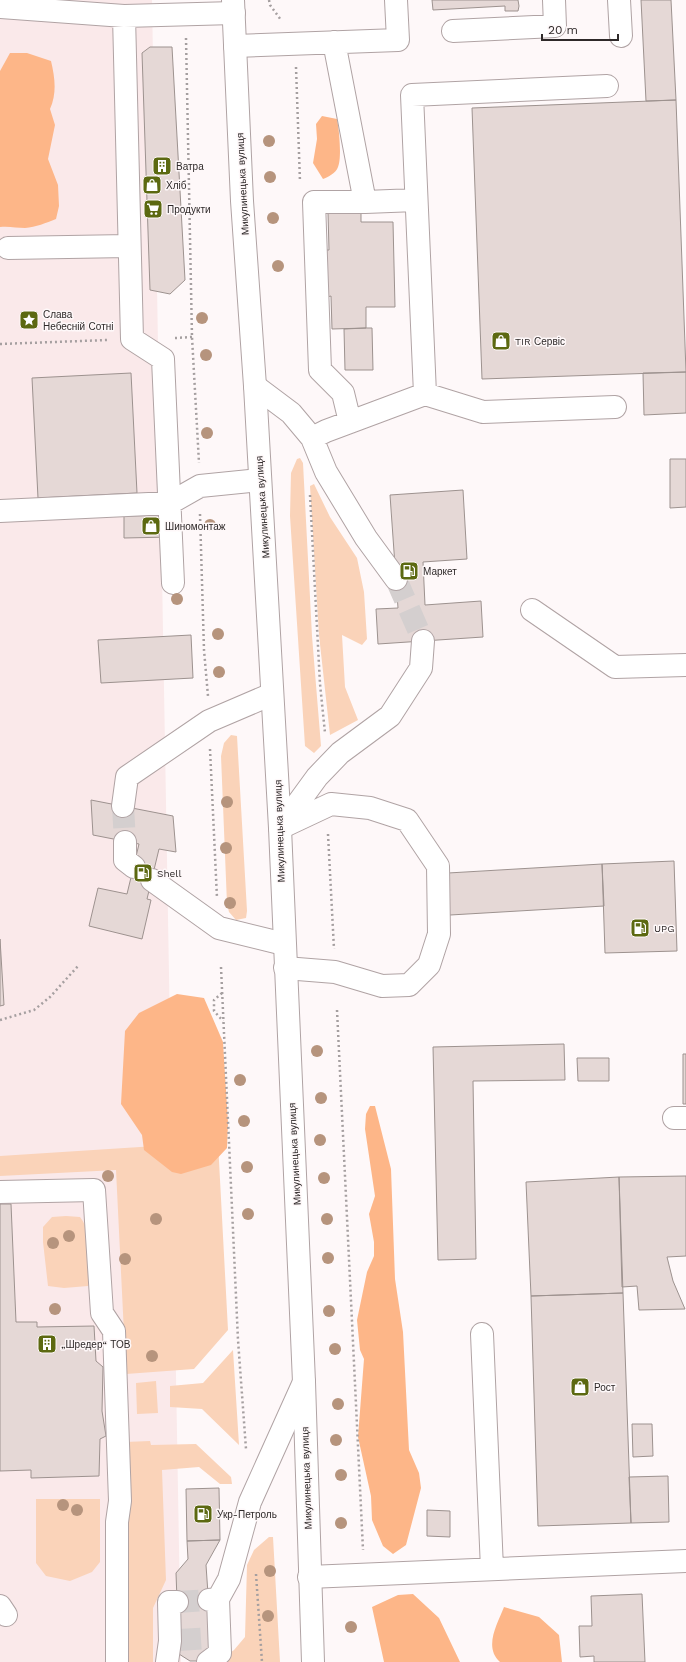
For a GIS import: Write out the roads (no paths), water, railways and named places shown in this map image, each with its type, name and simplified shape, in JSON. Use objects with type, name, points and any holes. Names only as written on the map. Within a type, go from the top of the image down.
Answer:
[{"type":"main road","points":[[235,46],[398,40],[396,0]]},
{"type":"main road","points":[[453,31],[555,26],[554,0]]},
{"type":"main road","points":[[619,0],[621,36]]},
{"type":"main road","points":[[11,5],[124,16],[186,14],[233,6]]},
{"type":"main road","name":"Микулинецька вулиця","points":[[233,6],[242,201],[269,608],[272,694],[280,828],[304,1382],[309,1577],[313,1662]]},
{"type":"main road","points":[[124,16],[128,246],[132,339],[163,359],[173,583]]},
{"type":"main road","points":[[334,42],[365,202]]},
{"type":"main road","points":[[425,394],[412,95],[607,86]]},
{"type":"main road","points":[[350,422],[343,393],[320,370],[314,202],[416,200]]},
{"type":"main road","points":[[8,248],[128,246]]},
{"type":"main road","points":[[255,386],[291,413],[312,438],[326,472],[366,538],[396,579]]},
{"type":"main road","points":[[312,438],[425,394],[483,412],[616,407]]},
{"type":"main road","points":[[0,511],[170,503],[200,486],[260,480]]},
{"type":"main road","points":[[532,610],[615,667],[686,665]]},
{"type":"main road","points":[[280,828],[317,777],[340,754],[390,716],[421,668],[423,641]]},
{"type":"main road","points":[[123,806],[127,777],[209,721],[272,694]]},
{"type":"main road","points":[[280,828],[331,804],[370,808],[407,820],[438,866],[439,934],[429,965],[409,985],[382,986],[335,972],[285,968]]},
{"type":"main road","points":[[125,842],[125,860],[134,867]]},
{"type":"main road","points":[[152,880],[219,928],[284,944]]},
{"type":"main road","points":[[0,1192],[94,1190],[102,1313],[114,1331],[120,1501],[117,1522],[118,1662]]},
{"type":"main road","points":[[482,1334],[492,1569]]},
{"type":"main road","points":[[208,1662],[220,1653],[215,1638],[213,1599],[229,1579],[250,1502],[304,1382]]},
{"type":"main road","points":[[309,1577],[686,1561]]},
{"type":"main road","points":[[167,1662],[175,1640],[168,1602],[177,1602]]},
{"type":"tunnel","points":[[396,579],[423,641]]},
{"type":"tunnel","points":[[123,806],[125,842]]},
{"type":"tunnel","points":[[177,1602],[209,1600]]},
{"type":"tunnel","points":[[179,1640],[211,1638]]},
{"type":"place","name":"Ватра","points":[[162,166]]},
{"type":"place","name":"Хліб","points":[[152,185]]},
{"type":"place","name":"Продукти","points":[[153,209]]},
{"type":"place","name":"Слава Небесній Сотні","points":[[29,320]]},
{"type":"place","name":"TIR Сервіс","points":[[501,341]]},
{"type":"place","name":"Шиномонтаж","points":[[151,526]]},
{"type":"place","name":"Маркет","points":[[409,571]]},
{"type":"place","name":"Shell","points":[[143,873]]},
{"type":"place","name":"UPG","points":[[640,928]]},
{"type":"place","name":"„Шредер“ ТОВ","points":[[47,1344]]},
{"type":"place","name":"Рост","points":[[580,1387]]},
{"type":"place","name":"Укр-Петроль","points":[[203,1514]]}]
